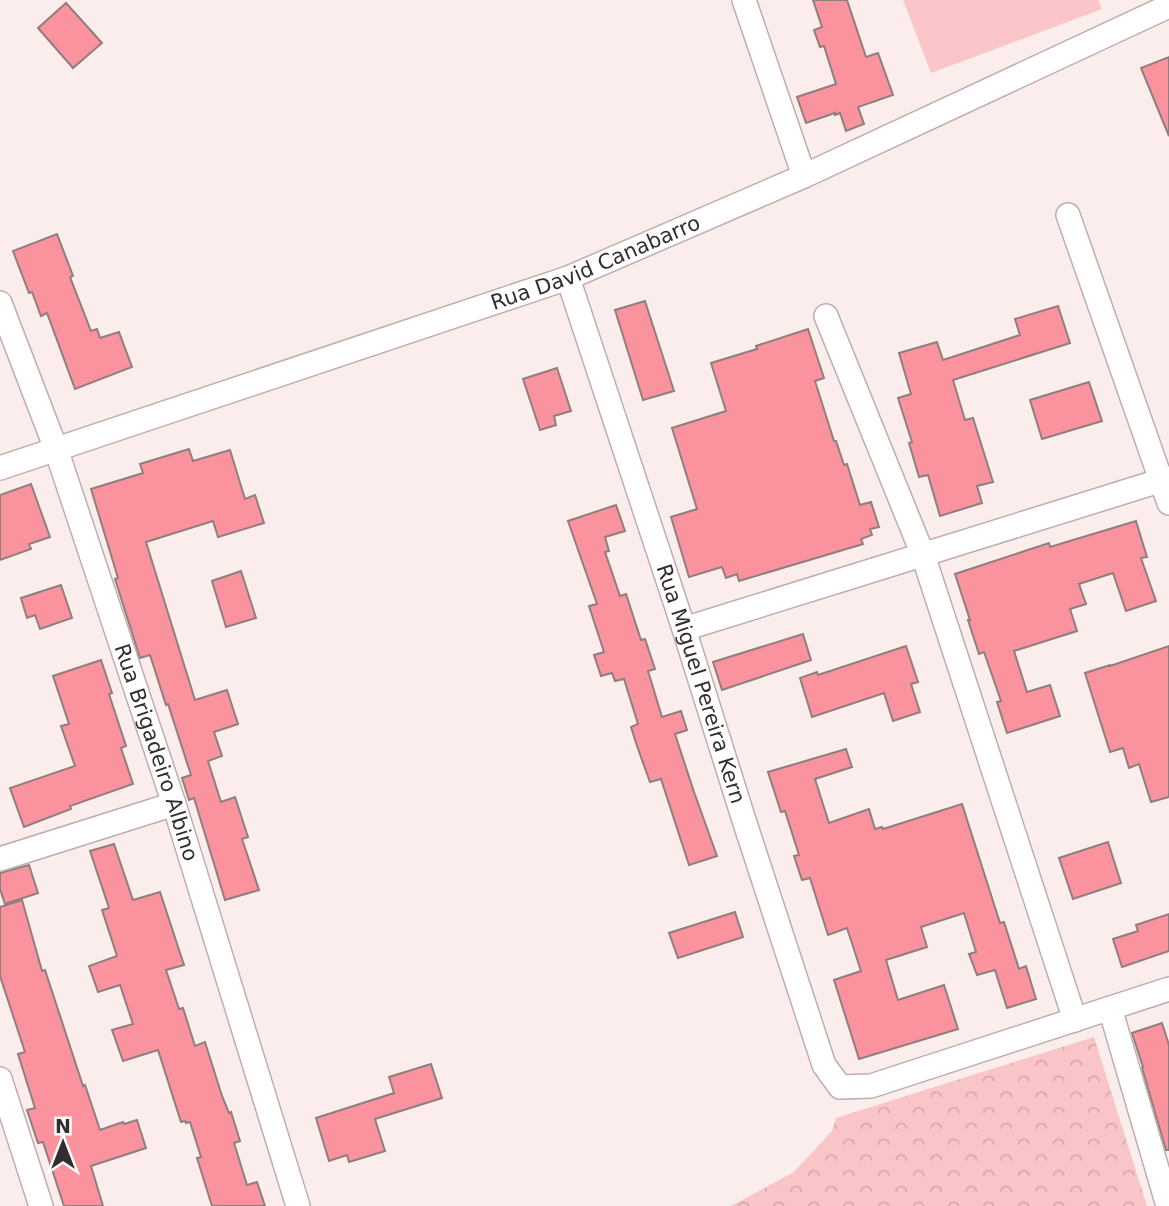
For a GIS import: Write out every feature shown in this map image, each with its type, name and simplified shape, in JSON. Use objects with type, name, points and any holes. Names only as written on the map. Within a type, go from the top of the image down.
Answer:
[{"type":"street","points":[[744,0],[804,176]]},
{"type":"street","name":"Rua David Canabarro","points":[[0,468],[568,278],[804,176],[1169,6]]},
{"type":"street","points":[[1068,215],[1165,479],[1169,503]]},
{"type":"street","name":"Rua Miguel Pereira Kern","points":[[568,278],[824,1065],[840,1087],[871,1086],[1075,1020]]},
{"type":"street","name":"Rua Brigadeiro Albino","points":[[0,303],[56,449],[174,804],[298,1206]]},
{"type":"street","points":[[826,316],[923,555],[1075,1020],[1110,1008],[1168,994]]},
{"type":"street","points":[[684,629],[1165,479]]},
{"type":"street","points":[[0,859],[174,804]]},
{"type":"street","points":[[1110,1008],[1168,1206]]},
{"type":"street","points":[[0,1079],[41,1206]]},
{"type":"green space","points":[[903,0],[1098,0],[1102,9],[931,73]]},
{"type":"green space","points":[[1094,1037],[1147,1206],[731,1206],[794,1172],[832,1131],[836,1118]]},
{"type":"building","points":[[813,0],[847,0],[866,57],[878,53],[893,95],[858,107],[864,124],[846,131],[840,113],[806,123],[797,97],[836,84],[824,46],[820,47],[814,30],[822,27]]},
{"type":"building","points":[[66,3],[102,43],[73,68],[38,28]]},
{"type":"building","points":[[1169,57],[1169,136],[1141,68]]},
{"type":"building","points":[[57,234],[91,331],[97,329],[100,338],[119,332],[132,367],[75,389],[47,313],[41,316],[13,251]]},
{"type":"building","points":[[645,301],[674,391],[643,400],[615,310]]},
{"type":"building","points":[[1058,306],[1070,343],[953,380],[965,420],[973,418],[993,482],[977,486],[982,503],[940,516],[928,475],[919,477],[909,443],[912,442],[898,398],[911,394],[899,353],[937,342],[943,360],[1020,335],[1015,319]]},
{"type":"building","points":[[808,329],[824,378],[815,381],[834,441],[844,465],[847,464],[860,505],[871,502],[879,527],[870,529],[872,535],[861,539],[863,544],[739,581],[737,574],[726,578],[722,567],[689,577],[671,517],[697,509],[672,428],[726,411],[711,363]]},
{"type":"building","points":[[557,368],[571,411],[554,416],[556,425],[540,430],[523,379]]},
{"type":"building","points":[[1089,382],[1102,421],[1042,439],[1030,400]]},
{"type":"building","points":[[189,449],[193,461],[230,450],[245,499],[255,495],[264,523],[218,537],[213,521],[146,542],[195,700],[227,690],[238,724],[214,732],[222,756],[208,761],[221,802],[235,797],[248,837],[242,839],[259,890],[225,900],[194,798],[189,800],[182,778],[191,775],[168,704],[166,705],[150,655],[140,658],[91,489],[143,473],[140,464]]},
{"type":"building","points":[[31,484],[50,537],[29,544],[31,549],[0,560],[0,495]]},
{"type":"building","points":[[616,505],[625,531],[605,537],[609,551],[605,552],[620,596],[626,594],[641,640],[645,639],[655,669],[648,671],[662,717],[681,711],[687,730],[675,734],[717,856],[689,865],[661,779],[650,782],[637,746],[631,727],[638,724],[624,679],[615,681],[612,673],[601,676],[594,655],[604,652],[589,606],[597,604],[568,521]]},
{"type":"building","points":[[1136,521],[1147,557],[1141,558],[1156,601],[1126,611],[1113,573],[1079,584],[1086,604],[1070,609],[1077,631],[1014,651],[1027,692],[1050,685],[1060,716],[1007,733],[997,702],[1001,701],[984,652],[979,654],[955,574],[1049,543],[1050,547]]},
{"type":"building","points":[[241,571],[256,618],[226,627],[212,581]]},
{"type":"building","points":[[61,585],[72,618],[40,629],[35,615],[27,618],[21,598]]},
{"type":"building","points":[[803,634],[811,660],[722,690],[713,662]]},
{"type":"building","points":[[906,646],[918,682],[911,684],[920,712],[893,721],[884,693],[812,717],[800,678],[817,672],[818,675]]},
{"type":"building","points":[[1169,646],[1169,797],[1151,802],[1139,764],[1129,768],[1123,748],[1110,752],[1085,673]]},
{"type":"building","points":[[101,660],[126,746],[121,748],[133,784],[70,806],[71,809],[24,827],[10,788],[75,766],[61,726],[69,724],[53,676]]},
{"type":"building","points":[[846,749],[852,767],[815,779],[829,823],[869,809],[875,829],[883,829],[962,804],[1000,923],[1004,922],[1019,969],[1026,966],[1036,999],[1007,1008],[995,970],[977,975],[969,954],[976,952],[964,913],[921,927],[927,947],[886,960],[898,1000],[944,985],[958,1029],[859,1059],[834,980],[861,971],[847,928],[828,935],[810,878],[802,880],[794,856],[799,855],[785,811],[781,812],[768,772]]},
{"type":"building","points":[[1108,842],[1121,883],[1073,899],[1059,858]]},
{"type":"building","points":[[114,844],[133,900],[160,892],[184,965],[166,970],[179,1009],[183,1008],[195,1046],[205,1042],[240,1141],[234,1143],[247,1185],[257,1182],[265,1206],[212,1206],[197,1158],[201,1157],[190,1122],[181,1122],[158,1050],[123,1061],[112,1030],[133,1024],[120,985],[98,992],[89,966],[117,956],[102,910],[109,908],[90,851]]},
{"type":"building","points":[[29,865],[38,893],[5,904],[0,889],[0,873]]},
{"type":"building","points":[[22,900],[42,971],[45,970],[100,1130],[137,1120],[146,1148],[91,1166],[103,1206],[64,1206],[43,1142],[38,1143],[27,1110],[35,1108],[18,1054],[25,1052],[0,976],[0,907]]},
{"type":"building","points":[[735,912],[743,937],[678,958],[669,933]]},
{"type":"building","points":[[1169,914],[1169,951],[1122,967],[1113,939],[1138,931],[1136,925]]},
{"type":"building","points":[[1162,1023],[1169,1045],[1169,1150],[1166,1150],[1132,1033]]},
{"type":"building","points":[[431,1064],[442,1098],[375,1119],[385,1151],[349,1162],[347,1155],[329,1161],[316,1118],[394,1093],[389,1077]]}]
